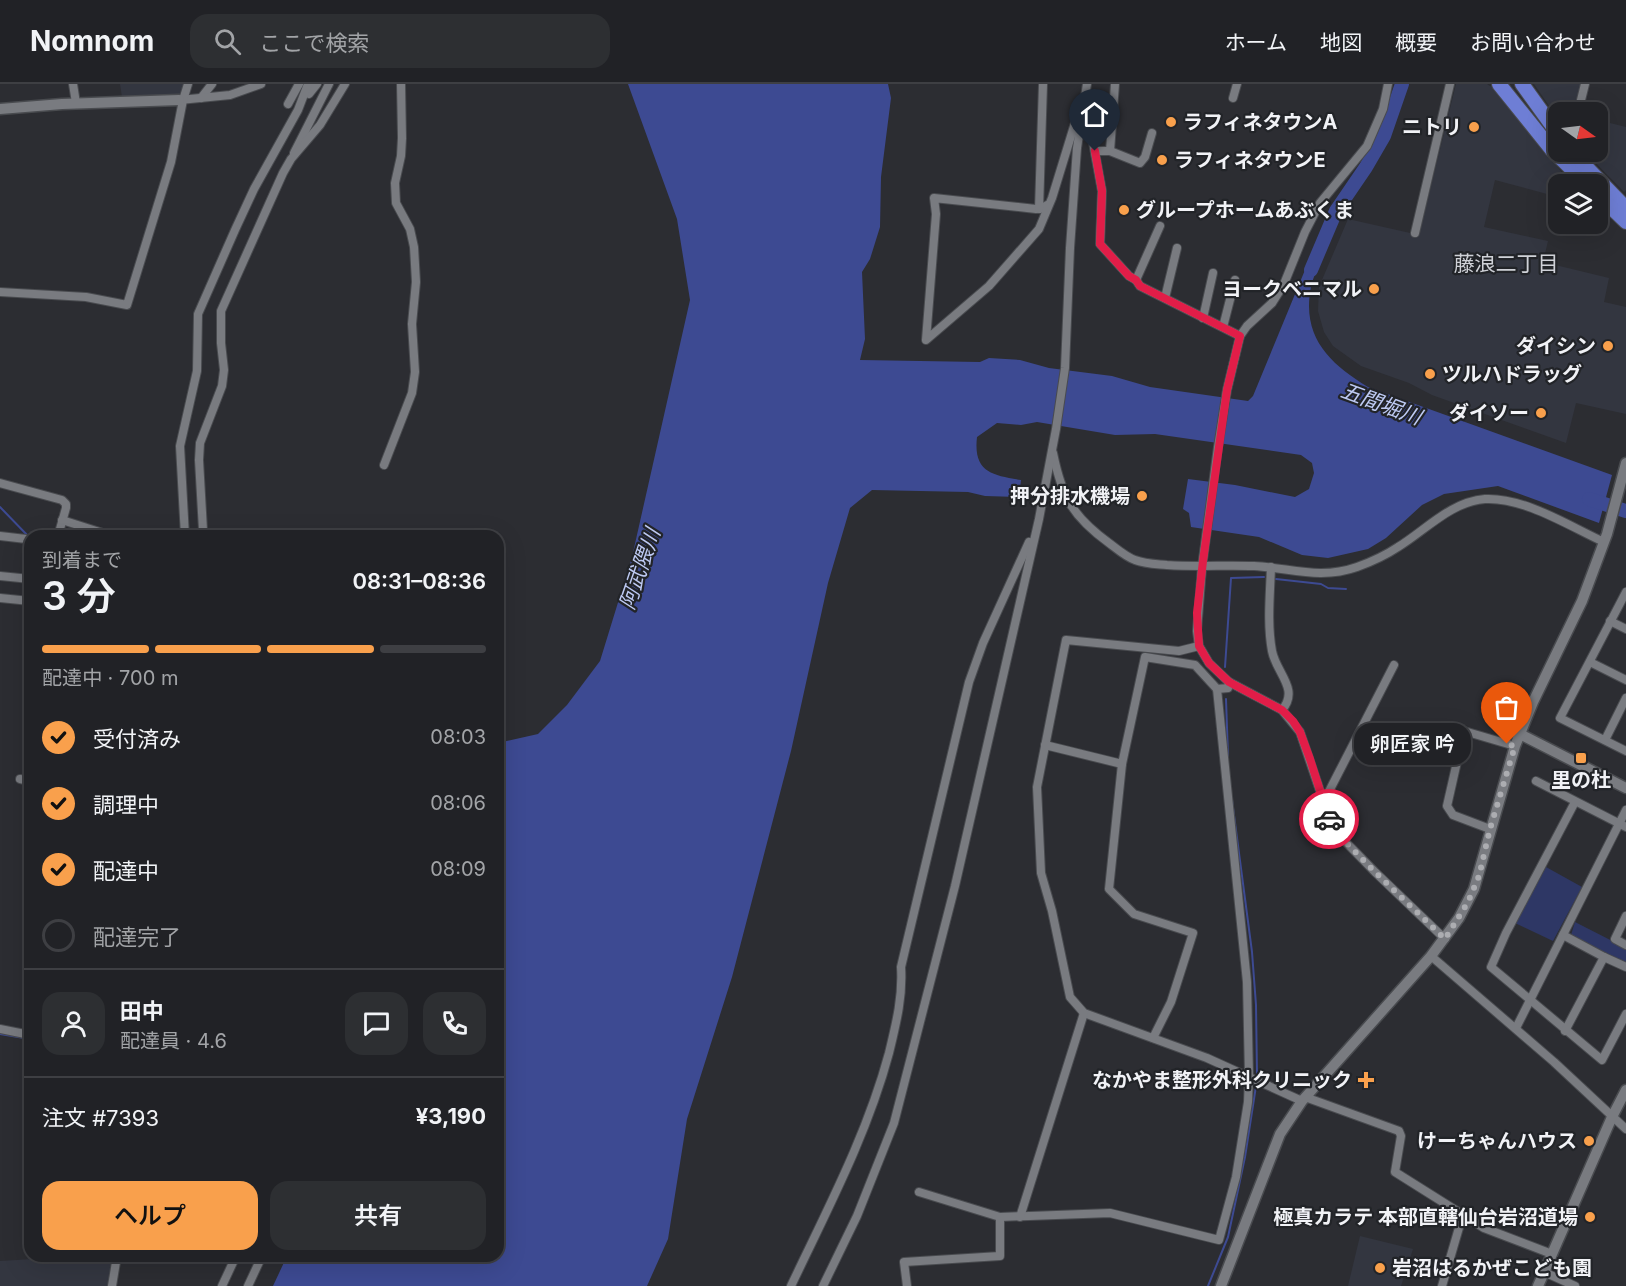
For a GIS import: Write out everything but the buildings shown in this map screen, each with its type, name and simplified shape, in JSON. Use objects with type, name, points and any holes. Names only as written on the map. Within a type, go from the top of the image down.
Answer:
[{"type":"highway","points":[[1499,84],[1552,150],[1577,174]]},
{"type":"highway","points":[[1511,84],[1548,133]]},
{"type":"highway","points":[[1522,84],[1548,120]]},
{"type":"highway","points":[[1571,162],[1580,174]]},
{"type":"highway","points":[[1582,162],[1626,208]]},
{"type":"highway","points":[[1608,205],[1626,222]]},
{"type":"street","points":[[73,84],[76,104]]},
{"type":"street","points":[[0,292],[86,297],[127,305],[171,162],[181,100],[188,84]]},
{"type":"street","points":[[201,98],[212,84]]},
{"type":"street","points":[[243,84],[259,85]]},
{"type":"street","points":[[288,104],[299,84]]},
{"type":"street","points":[[307,88],[309,94],[317,84]]},
{"type":"street","points":[[203,530],[200,443],[222,386],[224,370],[220,312],[236,274],[329,84]]},
{"type":"street","points":[[291,159],[320,125],[345,84]]},
{"type":"street","points":[[384,465],[412,393],[415,372],[412,324],[416,282],[414,247],[410,229],[396,203],[395,183],[401,156],[401,84]]},
{"type":"street","points":[[1039,208],[1043,84]]},
{"type":"street","points":[[1048,204],[1039,208],[934,198],[936,214],[926,340],[989,286],[1039,229],[1047,214],[1048,204],[1052,198],[1087,84]]},
{"type":"street","points":[[1087,84],[1090,126],[1102,191],[1100,244],[1140,286],[1240,336]]},
{"type":"street","points":[[823,1286],[857,1216],[894,1123],[955,886],[1039,519],[1053,450],[1065,368],[1076,160],[1087,84]]},
{"type":"street","points":[[1110,151],[1115,84]]},
{"type":"street","points":[[1233,98],[1237,84]]},
{"type":"street","points":[[1388,84],[1383,109],[1367,146],[1320,203],[1305,232],[1284,284],[1272,303],[1247,326],[1240,336],[1227,390],[1202,564],[1197,613],[1199,646],[1209,663],[1229,682],[1282,710],[1300,732],[1333,829],[1445,939]]},
{"type":"street","points":[[1415,233],[1450,84]]},
{"type":"street","points":[[1580,102],[1585,84]]},
{"type":"street","points":[[0,109],[181,100],[237,94],[259,85]]},
{"type":"street","points":[[185,530],[180,446],[197,371],[198,314],[249,199],[289,127],[307,88]]},
{"type":"street","points":[[1095,151],[1110,151],[1140,163],[1145,157],[1152,133]]},
{"type":"street","points":[[1136,280],[1160,226]]},
{"type":"street","points":[[1165,298],[1177,248]]},
{"type":"street","points":[[1203,318],[1213,273]]},
{"type":"street","points":[[1223,327],[1235,280]]},
{"type":"street","points":[[1053,450],[1059,480],[1069,504],[1084,523],[1136,561],[1270,567],[1326,574],[1349,569],[1398,548],[1448,511],[1485,499],[1529,507],[1605,538]]},
{"type":"street","points":[[1221,1286],[1280,1134],[1304,1099],[1445,939],[1474,889],[1515,746],[1533,702],[1580,606],[1605,538],[1625,467]]},
{"type":"street","points":[[0,483],[62,500],[66,504],[60,530]]},
{"type":"street","points":[[791,1286],[860,1141],[880,1086],[902,1000],[901,967],[969,681],[983,643],[1039,519]]},
{"type":"street","points":[[62,520],[93,530]]},
{"type":"street","points":[[0,536],[24,539]]},
{"type":"street","points":[[1270,567],[1269,621],[1272,653],[1289,691],[1288,703],[1282,710]]},
{"type":"street","points":[[0,576],[24,578]]},
{"type":"street","points":[[1626,592],[1560,717],[1626,751]]},
{"type":"street","points":[[0,598],[24,600]]},
{"type":"street","points":[[1610,621],[1626,629]]},
{"type":"street","points":[[1199,646],[1179,651],[1066,640],[1037,787],[1041,873],[1052,911],[1070,997],[1084,1012],[1304,1099],[1399,1131],[1401,1136],[1395,1172],[1484,1228],[1552,1254]]},
{"type":"street","points":[[919,1192],[1000,1217],[1110,1213],[1219,1240],[1236,1177],[1248,1102],[1249,1077],[1247,982],[1218,689],[1195,665],[1145,657],[1122,764],[1109,889],[1134,914],[1193,933],[1171,1002],[1153,1038]]},
{"type":"street","points":[[1590,662],[1626,680]]},
{"type":"street","points":[[1323,803],[1394,665]]},
{"type":"street","points":[[1218,689],[1228,688],[1229,682]]},
{"type":"street","points":[[1605,740],[1626,698]]},
{"type":"street","points":[[1490,829],[1453,815],[1447,806],[1464,731],[1515,746]]},
{"type":"street","points":[[1520,734],[1626,789]]},
{"type":"street","points":[[1045,745],[1122,764]]},
{"type":"street","points":[[20,779],[24,780]]},
{"type":"street","points":[[1536,780],[1623,826]]},
{"type":"street","points":[[1575,802],[1506,933],[1491,967],[1602,1060],[1626,1014]]},
{"type":"street","points":[[1516,1028],[1563,934],[1623,826],[1626,810]]},
{"type":"street","points":[[1626,916],[1615,939],[1626,945]]},
{"type":"street","points":[[1563,934],[1626,967]]},
{"type":"street","points":[[1431,956],[1516,1028],[1626,1129]]},
{"type":"street","points":[[1565,1031],[1604,957]]},
{"type":"street","points":[[1020,1216],[1084,1012]]},
{"type":"street","points":[[0,1029],[24,1034]]},
{"type":"street","points":[[1538,1286],[1626,1090]]},
{"type":"street","points":[[1442,1286],[1463,1214]]},
{"type":"street","points":[[906,1286],[904,1262],[1000,1256],[1000,1217]]},
{"type":"street","points":[[112,1286],[116,1262]]},
{"type":"street","points":[[222,1286],[233,1262]]},
{"type":"street","points":[[248,1286],[259,1262]]},
{"type":"street","points":[[1544,1272],[1575,1286]]},
{"type":"shaded area","points":[[120,84],[184,84],[181,94],[122,97]]},
{"type":"shaded area","points":[[1456,84],[1487,84],[1496,90],[1548,155],[1548,162],[1554,162],[1563,174],[1548,174],[1548,194],[1495,180],[1484,227],[1548,241],[1543,262],[1609,278],[1604,302],[1626,307],[1626,414],[1576,403],[1566,443],[1432,395],[1409,383],[1361,366],[1333,346],[1324,332],[1318,311],[1319,287],[1348,219],[1419,235]]},
{"type":"shaded area","points":[[1534,84],[1584,84],[1580,102],[1548,102],[1548,104]]},
{"type":"shaded area","points":[[1608,122],[1626,127],[1626,190],[1624,192],[1595,162],[1608,162]]},
{"type":"shaded area","points":[[1546,867],[1582,887],[1553,941],[1515,923]]},
{"type":"shaded area","points":[[1575,922],[1626,948],[1626,963],[1571,935]]},
{"type":"shaded area","name":"岩沼はるかぜこども園","points":[[1360,1236],[1413,1249],[1401,1286],[1348,1286]]},
{"type":"shaded area","points":[[0,1261],[112,1262],[108,1286],[0,1286]]},
{"type":"water","name":"阿武隈川","points":[[628,84],[888,84],[891,98],[881,177],[880,227],[870,259],[862,272],[865,339],[860,360],[980,362],[989,358],[1020,360],[1049,368],[1112,376],[1150,387],[1248,401],[1253,396],[1312,253],[1322,257],[1311,287],[1310,320],[1322,347],[1342,369],[1368,387],[1612,475],[1599,523],[1498,486],[1444,494],[1422,505],[1386,538],[1368,549],[1328,558],[1302,555],[1259,537],[1191,527],[1189,513],[1183,509],[1188,479],[1235,485],[1295,497],[1309,489],[1314,473],[1312,463],[1301,455],[1155,434],[1115,435],[1037,422],[1021,425],[997,423],[977,437],[978,458],[982,465],[993,473],[1021,480],[1019,497],[985,496],[968,492],[872,490],[850,508],[828,583],[791,751],[732,977],[687,1119],[668,1239],[647,1286],[273,1286],[284,1262],[504,1262],[504,742],[538,734],[567,705],[600,661],[632,557],[690,300],[677,219]]},
{"type":"waterway","name":"五間堀川","points":[[1311,270],[1336,211],[1384,136],[1402,84]]},
{"type":"waterway","name":"五間堀川","points":[[1589,499],[1626,511]]},
{"type":"waterway","points":[[0,507],[24,532]]},
{"type":"waterway","points":[[1225,667],[1231,578],[1264,577]]},
{"type":"waterway","points":[[1276,579],[1346,589]]},
{"type":"waterway","points":[[1226,699],[1228,756]]},
{"type":"waterway","points":[[1232,800],[1252,952],[1256,1005],[1257,1074]]},
{"type":"waterway","points":[[0,1034],[24,1038]]},
{"type":"waterway","points":[[1208,1286],[1228,1237],[1245,1157],[1256,1086]]},
{"type":"way so far","points":[[1329,819],[1333,829],[1445,939],[1468,902],[1479,876],[1490,829],[1515,746],[1507,744]]},
{"type":"place","name":"ラフィネタウンA","points":[[1171,122]]},
{"type":"place","name":"ニトリ","points":[[1474,127]]},
{"type":"place","name":"ラフィネタウンE","points":[[1162,160]]},
{"type":"place","name":"グループホームあぶくま","points":[[1124,210]]},
{"type":"place","name":"ヨークベニマル","points":[[1374,289]]},
{"type":"place","name":"ダイシン","points":[[1608,346]]},
{"type":"place","name":"ツルハドラッグ","points":[[1430,374]]},
{"type":"place","name":"ダイソー","points":[[1541,413]]},
{"type":"place","name":"押分排水機場","points":[[1142,496]]},
{"type":"place","name":"卵匠家 吟","points":[[1507,744]]},
{"type":"place","name":"里の杜","points":[[1581,758]]},
{"type":"place","name":"なかやま整形外科クリニック","points":[[1366,1080]]},
{"type":"place","name":"けーちゃんハウス","points":[[1589,1141]]},
{"type":"place","name":"極真カラテ 本部直轄仙台岩沼道場","points":[[1590,1217]]},
{"type":"place","name":"岩沼はるかぜこども園","points":[[1380,1268]]},
{"type":"district","name":"藤浪二丁目","points":[[1506,264]]},
{"type":"route","points":[[1095,151],[1102,191],[1100,244],[1140,286],[1240,336],[1227,390],[1218,447],[1197,613],[1199,646],[1209,663],[1229,682],[1282,710],[1293,721],[1300,732],[1310,759],[1329,819]]}]
